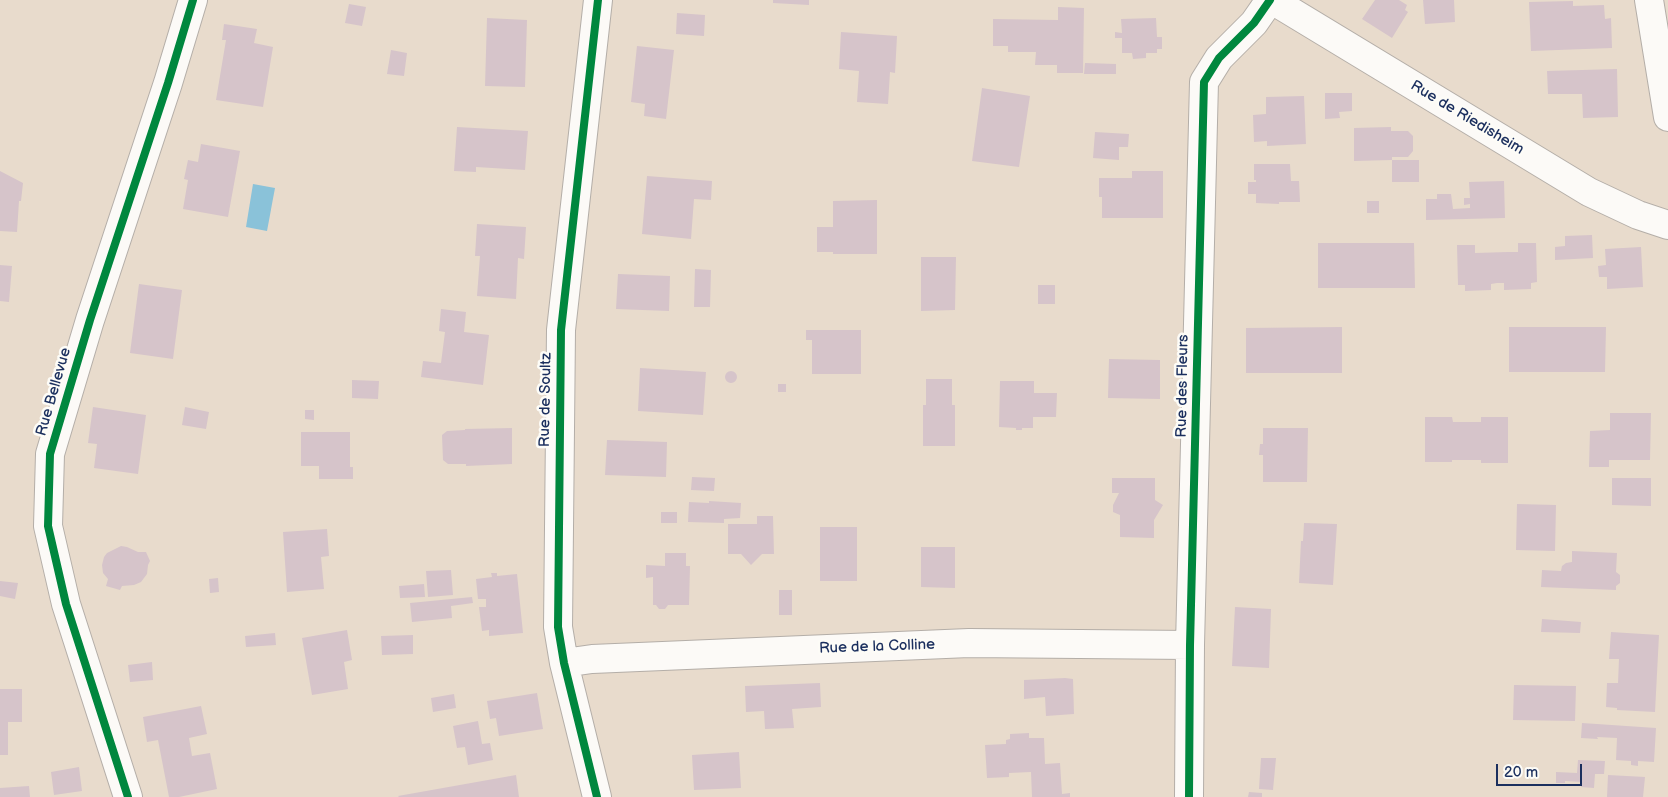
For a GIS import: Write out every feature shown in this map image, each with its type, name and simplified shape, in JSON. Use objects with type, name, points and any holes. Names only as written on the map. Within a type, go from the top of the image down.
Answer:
[{"type":"street","name":"Rue Bellevue","points":[[128,797],[66,604],[48,526],[50,454],[90,320],[168,82],[192,0]]},
{"type":"street","name":"Rue de Soultz","points":[[597,797],[564,663],[558,627],[561,330],[598,0]]},
{"type":"street","name":"Rue de Riedisheim","points":[[1271,0],[1589,192],[1638,215],[1668,225]]},
{"type":"street","name":"Rue des Fleurs","points":[[1189,797],[1190,645],[1204,82],[1218,58],[1254,23],[1271,0]]},
{"type":"street","points":[[1649,0],[1668,117]]},
{"type":"street","name":"Rue de la Colline","points":[[564,663],[592,659],[968,643],[1190,645]]},
{"type":"water","points":[[253,184],[275,188],[267,231],[246,227]]},
{"type":"building","points":[[773,0],[809,0],[809,5],[773,3]]},
{"type":"building","points":[[1375,0],[1399,0],[1407,5],[1405,10],[1408,12],[1392,38],[1362,19]]},
{"type":"building","points":[[1423,0],[1454,0],[1455,22],[1425,24]]},
{"type":"building","points":[[1573,1],[1573,6],[1604,5],[1605,19],[1611,18],[1612,48],[1531,51],[1529,2]]},
{"type":"building","points":[[349,4],[366,7],[362,26],[345,23]]},
{"type":"building","points":[[1058,7],[1084,8],[1083,73],[1057,73],[1057,65],[1035,65],[1036,52],[1008,52],[1008,46],[993,46],[993,19],[1058,20]]},
{"type":"building","points":[[677,13],[705,15],[704,36],[676,34]]},
{"type":"building","points":[[487,18],[527,20],[525,87],[485,86]]},
{"type":"building","points":[[1156,18],[1157,37],[1162,37],[1162,49],[1157,49],[1157,53],[1146,53],[1146,58],[1133,59],[1132,53],[1122,53],[1122,38],[1115,38],[1115,32],[1122,33],[1121,19]]},
{"type":"building","points":[[224,24],[257,29],[254,43],[273,47],[263,107],[216,100],[226,40],[222,40]]},
{"type":"building","points":[[841,32],[897,36],[895,73],[890,72],[888,104],[857,102],[859,71],[839,69]]},
{"type":"building","points":[[637,46],[674,50],[666,119],[644,116],[645,104],[631,102]]},
{"type":"building","points":[[391,50],[407,53],[404,76],[387,74]]},
{"type":"building","points":[[1085,63],[1116,64],[1116,74],[1084,74]]},
{"type":"building","points":[[1617,69],[1618,117],[1583,118],[1582,94],[1548,94],[1547,71]]},
{"type":"building","points":[[982,88],[1030,96],[1019,167],[972,161]]},
{"type":"building","points":[[1325,93],[1352,93],[1352,111],[1339,112],[1340,118],[1325,119]]},
{"type":"building","points":[[1304,96],[1306,144],[1267,146],[1267,141],[1254,142],[1253,115],[1266,114],[1266,97]]},
{"type":"building","points":[[457,127],[528,131],[525,170],[476,167],[476,172],[454,171]]},
{"type":"building","points":[[1391,127],[1391,131],[1408,131],[1413,136],[1413,151],[1408,157],[1392,157],[1392,160],[1354,161],[1354,128]]},
{"type":"building","points":[[1095,132],[1129,134],[1128,147],[1119,147],[1119,160],[1093,158]]},
{"type":"building","points":[[201,144],[240,151],[228,217],[183,209],[188,180],[184,179],[188,160],[198,162]]},
{"type":"building","points":[[1392,160],[1419,160],[1419,182],[1392,182]]},
{"type":"building","points":[[1254,164],[1290,164],[1291,181],[1299,181],[1300,202],[1279,202],[1279,204],[1256,203],[1256,194],[1248,194],[1248,182],[1256,182],[1254,180]]},
{"type":"building","points":[[0,171],[23,183],[21,201],[19,201],[17,232],[0,231]]},
{"type":"building","points":[[1132,171],[1163,171],[1163,218],[1102,218],[1102,197],[1099,197],[1099,178],[1132,178]]},
{"type":"building","points":[[647,176],[712,181],[711,200],[694,199],[691,239],[642,234]]},
{"type":"building","points":[[1504,181],[1505,218],[1426,220],[1426,199],[1437,199],[1437,194],[1451,194],[1453,209],[1470,208],[1470,204],[1464,205],[1464,198],[1470,198],[1469,182]]},
{"type":"building","points":[[877,200],[877,254],[817,252],[817,227],[833,227],[833,201]]},
{"type":"building","points":[[1367,201],[1379,201],[1379,213],[1367,213]]},
{"type":"building","points":[[477,224],[526,227],[524,259],[518,258],[516,299],[477,296],[480,256],[475,256]]},
{"type":"building","points":[[1592,235],[1593,258],[1555,260],[1555,247],[1565,246],[1565,236]]},
{"type":"building","points":[[1318,243],[1414,243],[1415,288],[1318,288]]},
{"type":"building","points":[[1518,243],[1536,243],[1537,282],[1531,283],[1531,289],[1504,290],[1504,283],[1497,283],[1491,284],[1491,290],[1465,291],[1465,285],[1458,285],[1457,245],[1475,245],[1475,253],[1518,252]]},
{"type":"building","points":[[1641,247],[1643,287],[1607,289],[1607,277],[1599,277],[1598,266],[1606,265],[1605,249]]},
{"type":"building","points":[[921,257],[956,257],[955,310],[921,311]]},
{"type":"building","points":[[0,265],[12,266],[9,302],[0,301]]},
{"type":"building","points":[[695,269],[711,270],[710,307],[694,307]]},
{"type":"building","points":[[618,274],[670,276],[669,311],[616,309]]},
{"type":"building","points":[[139,284],[182,290],[173,359],[130,353]]},
{"type":"building","points":[[1038,285],[1055,285],[1055,304],[1038,304]]},
{"type":"building","points":[[441,309],[466,312],[464,332],[489,335],[483,385],[421,377],[423,361],[441,363],[445,332],[439,331]]},
{"type":"building","points":[[1342,327],[1342,373],[1246,373],[1246,328]]},
{"type":"building","points":[[1509,327],[1606,327],[1605,372],[1509,372]]},
{"type":"building","points":[[806,330],[861,330],[861,374],[812,374],[812,340],[806,340]]},
{"type":"building","points":[[1109,359],[1160,360],[1160,399],[1108,398]]},
{"type":"building","points":[[640,368],[706,372],[703,415],[638,411]]},
{"type":"building","points":[[729,371],[733,371],[737,377],[733,383],[729,383],[725,379],[725,375]]},
{"type":"building","points":[[926,379],[952,379],[952,405],[955,405],[955,446],[923,446],[923,405],[926,405]]},
{"type":"building","points":[[352,380],[379,381],[378,399],[352,398]]},
{"type":"building","points":[[1000,381],[1034,381],[1034,393],[1057,393],[1056,417],[1033,417],[1033,428],[1022,428],[1022,430],[999,427]]},
{"type":"building","points":[[778,384],[786,384],[786,392],[778,392]]},
{"type":"building","points":[[93,407],[146,415],[138,474],[94,468],[97,444],[88,443]]},
{"type":"building","points":[[185,407],[209,412],[206,429],[182,425]]},
{"type":"building","points":[[305,410],[314,410],[314,420],[305,419]]},
{"type":"building","points":[[1610,413],[1651,413],[1650,460],[1609,460],[1609,467],[1589,467],[1590,431],[1610,430]]},
{"type":"building","points":[[1425,417],[1452,417],[1453,422],[1481,422],[1481,417],[1508,417],[1508,463],[1481,463],[1481,460],[1425,462]]},
{"type":"building","points":[[512,428],[512,464],[466,466],[466,464],[448,464],[443,460],[442,435],[447,431]]},
{"type":"building","points":[[1263,428],[1308,428],[1307,482],[1263,482],[1263,455],[1259,455],[1260,444],[1263,444]]},
{"type":"building","points":[[301,432],[350,432],[350,467],[353,467],[353,479],[319,479],[319,466],[301,466]]},
{"type":"building","points":[[607,440],[667,442],[666,477],[605,475]]},
{"type":"building","points":[[692,477],[715,478],[714,491],[691,490]]},
{"type":"building","points":[[1112,478],[1155,478],[1155,500],[1163,505],[1154,520],[1154,538],[1120,537],[1120,515],[1113,512],[1113,505],[1119,493],[1112,493]]},
{"type":"building","points":[[1612,478],[1651,478],[1651,506],[1612,505]]},
{"type":"building","points":[[709,501],[741,503],[740,518],[724,519],[724,523],[688,522],[689,502],[709,503]]},
{"type":"building","points":[[1517,504],[1556,505],[1555,551],[1516,550]]},
{"type":"building","points":[[661,512],[677,512],[677,523],[661,523]]},
{"type":"building","points":[[757,516],[773,516],[774,554],[762,554],[751,565],[741,554],[728,554],[728,524],[757,524]]},
{"type":"building","points":[[1304,523],[1337,524],[1333,585],[1299,583]]},
{"type":"building","points":[[820,527],[857,527],[857,581],[820,581]]},
{"type":"building","points":[[327,529],[329,556],[321,557],[324,589],[287,592],[283,532]]},
{"type":"building","points":[[121,546],[138,552],[146,552],[150,561],[147,574],[141,582],[122,586],[120,590],[106,586],[108,579],[103,573],[102,565],[107,553]]},
{"type":"building","points":[[921,547],[955,547],[955,588],[921,587]]},
{"type":"building","points":[[1572,551],[1617,553],[1616,572],[1620,575],[1620,583],[1616,586],[1616,590],[1541,587],[1542,570],[1561,571],[1562,566],[1572,562]]},
{"type":"building","points":[[665,553],[686,553],[686,566],[690,566],[689,605],[668,605],[665,609],[659,609],[656,605],[653,605],[653,577],[646,578],[646,565],[665,566]]},
{"type":"building","points":[[451,570],[453,595],[428,597],[426,571]]},
{"type":"building","points":[[491,573],[497,573],[497,576],[517,574],[523,633],[489,636],[489,630],[482,631],[479,607],[486,607],[486,599],[478,599],[476,579],[492,577]]},
{"type":"building","points":[[218,578],[219,592],[210,593],[209,579]]},
{"type":"building","points":[[0,581],[18,583],[15,599],[0,596]]},
{"type":"building","points":[[424,584],[425,597],[400,598],[399,586]]},
{"type":"building","points":[[779,590],[792,590],[792,615],[779,615]]},
{"type":"building","points":[[472,597],[473,603],[451,606],[452,618],[412,622],[410,603]]},
{"type":"building","points":[[1235,607],[1271,609],[1269,668],[1232,666]]},
{"type":"building","points":[[1542,619],[1581,622],[1580,633],[1541,632]]},
{"type":"building","points":[[347,630],[352,660],[344,662],[348,689],[312,695],[302,638]]},
{"type":"building","points":[[1611,632],[1659,635],[1655,712],[1617,710],[1617,708],[1606,707],[1607,683],[1618,683],[1619,659],[1609,659]]},
{"type":"building","points":[[275,633],[276,645],[246,647],[245,636]]},
{"type":"building","points":[[413,635],[413,654],[382,655],[381,636]]},
{"type":"building","points":[[152,662],[153,680],[130,682],[128,665]]},
{"type":"building","points":[[1073,679],[1074,714],[1046,716],[1045,697],[1024,699],[1024,680]]},
{"type":"building","points":[[820,683],[821,707],[792,709],[794,728],[765,729],[764,711],[746,712],[745,686]]},
{"type":"building","points":[[1514,685],[1576,686],[1575,721],[1513,720]]},
{"type":"building","points":[[0,689],[22,689],[22,722],[8,722],[8,755],[0,755]]},
{"type":"building","points":[[537,693],[543,729],[499,736],[496,718],[490,719],[487,701]]},
{"type":"building","points":[[454,694],[456,708],[433,712],[431,698]]},
{"type":"building","points":[[201,706],[207,734],[189,738],[192,756],[210,753],[217,789],[179,797],[169,797],[158,740],[147,742],[143,717]]},
{"type":"building","points":[[478,721],[482,744],[490,743],[493,760],[468,765],[465,747],[457,748],[453,726]]},
{"type":"building","points":[[1582,723],[1656,728],[1654,762],[1638,761],[1638,766],[1631,765],[1631,761],[1616,760],[1617,738],[1581,738]]},
{"type":"building","points":[[1029,733],[1029,738],[1044,738],[1045,764],[1060,763],[1062,794],[1070,793],[1070,797],[1032,797],[1031,772],[1009,773],[1009,777],[987,778],[985,745],[1006,744],[1006,740],[1010,739],[1010,734]]},
{"type":"building","points":[[739,752],[741,788],[694,790],[692,755]]},
{"type":"building","points":[[1261,758],[1276,758],[1273,790],[1259,789]]},
{"type":"building","points":[[1578,760],[1605,761],[1604,774],[1595,774],[1594,788],[1581,787],[1582,782],[1565,781],[1565,783],[1556,783],[1556,772],[1577,773]]},
{"type":"building","points":[[79,767],[82,791],[54,795],[51,772]]},
{"type":"building","points":[[516,775],[519,797],[398,796]]},
{"type":"building","points":[[1608,775],[1645,777],[1643,797],[1607,797]]},
{"type":"building","points":[[29,786],[30,797],[0,797],[0,788]]},
{"type":"building","points":[[1249,792],[1262,793],[1262,797],[1248,797]]},
{"type":"cycle path","points":[[128,797],[66,604],[48,526],[50,454],[90,320],[168,83],[193,0]]},
{"type":"cycle path","points":[[597,797],[564,663],[558,627],[561,330],[598,0]]},
{"type":"cycle path","points":[[1189,797],[1190,645],[1204,82],[1219,58],[1254,23],[1270,0]]}]
